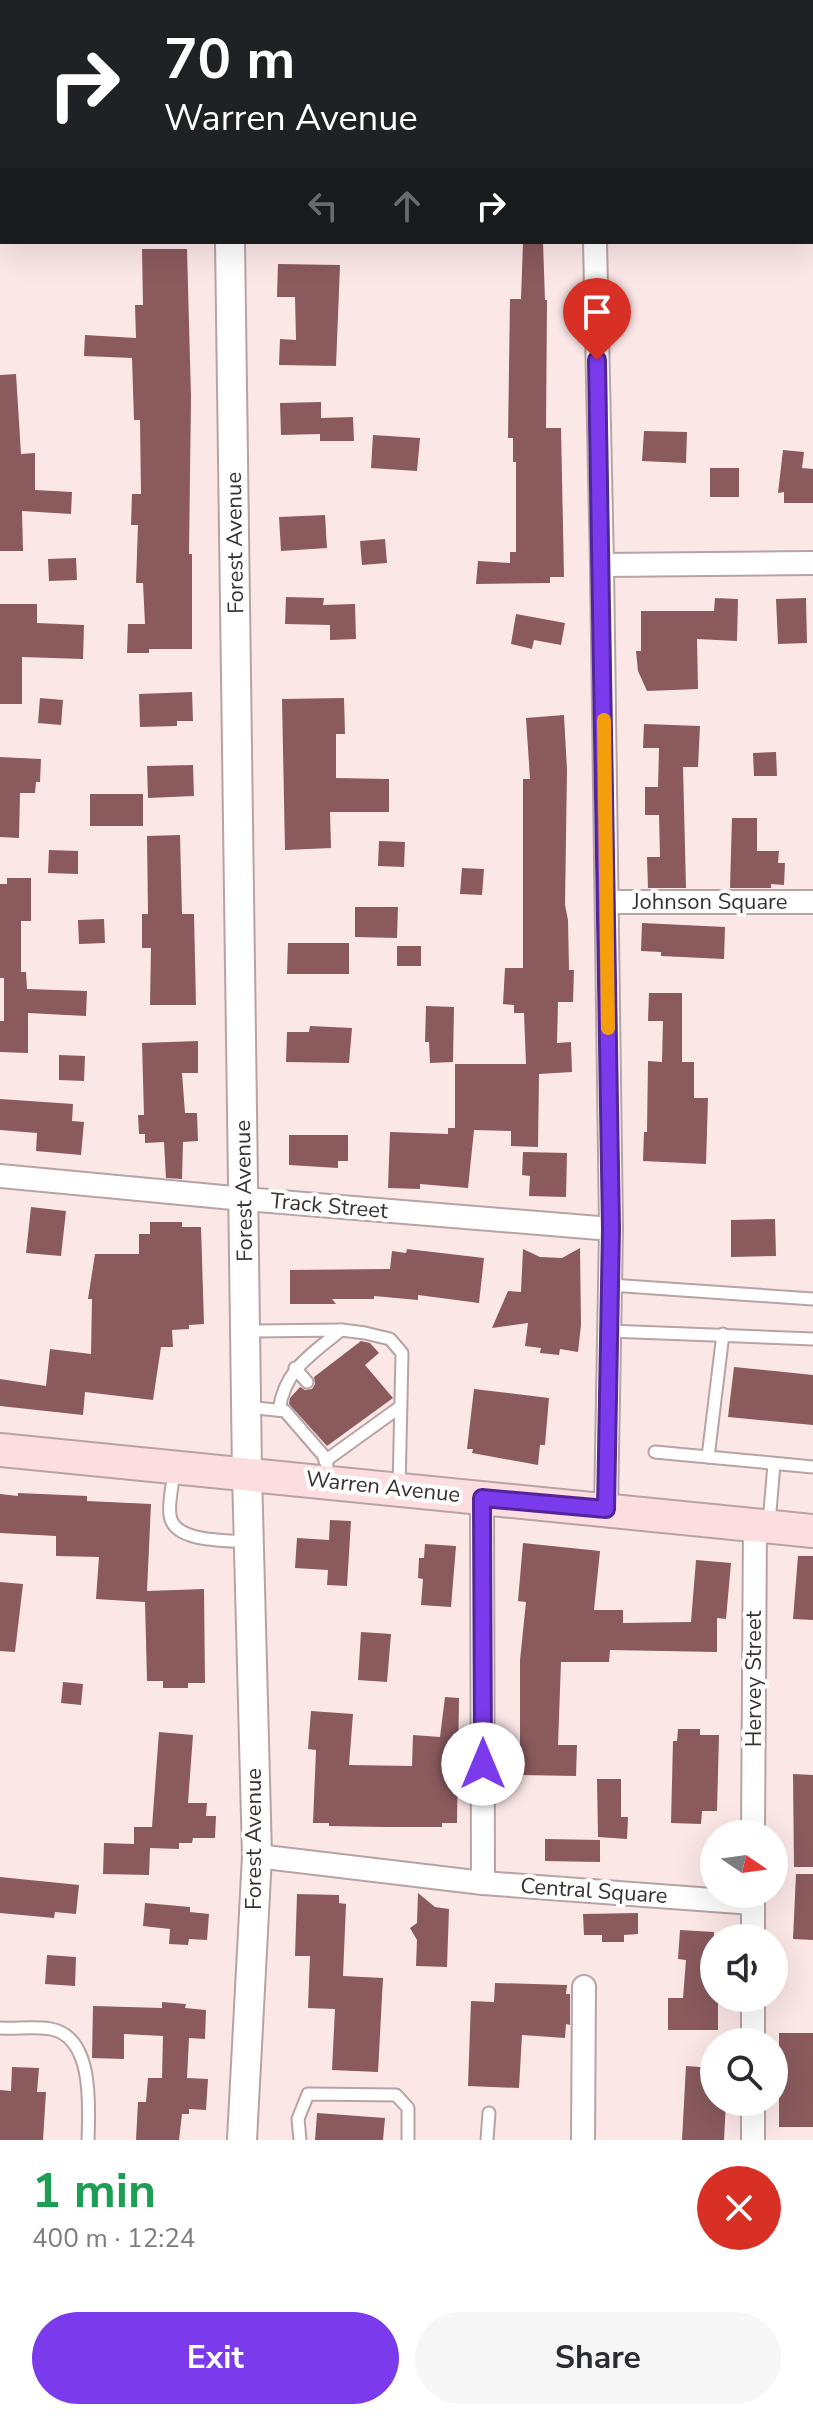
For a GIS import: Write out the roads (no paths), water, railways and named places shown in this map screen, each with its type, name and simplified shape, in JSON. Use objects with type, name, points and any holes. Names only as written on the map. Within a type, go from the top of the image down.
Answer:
[{"type":"main road","name":"Warren Avenue","points":[[0,1450],[247,1473],[325,1471],[399,1489],[813,1531]]},
{"type":"street","name":"Forest Avenue","points":[[230,244],[247,1473],[257,1856],[242,2140]]},
{"type":"street","points":[[595,244],[611,1229],[606,1509]]},
{"type":"street","points":[[602,565],[813,563]]},
{"type":"street","name":"Johnson Square","points":[[607,902],[813,902]]},
{"type":"street","name":"Track Street","points":[[0,1176],[611,1229]]},
{"type":"street","points":[[482,1498],[483,1883]]},
{"type":"street","name":"Hervey Street","points":[[753,1820],[762,1526]]},
{"type":"street","name":"Central Square","points":[[257,1856],[483,1883],[700,1896]]},
{"type":"street","points":[[583,2140],[584,1987]]},
{"type":"street","points":[[753,2116],[753,2140]]},
{"type":"lane","points":[[610,1285],[813,1299]]},
{"type":"lane","points":[[246,1331],[342,1330],[390,1339],[402,1353],[399,1489]]},
{"type":"lane","points":[[279,1410],[282,1390],[295,1368],[342,1330]]},
{"type":"lane","points":[[609,1331],[813,1339]]},
{"type":"lane","points":[[708,1457],[723,1334]]},
{"type":"lane","points":[[295,1368],[307,1382]]},
{"type":"lane","points":[[247,1407],[285,1411],[325,1471],[350,1436],[400,1407]]},
{"type":"lane","points":[[655,1452],[813,1467]]},
{"type":"lane","points":[[762,1526],[774,1464]]},
{"type":"lane","points":[[175,1466],[169,1517],[177,1530],[192,1537],[249,1542]]},
{"type":"lane","points":[[0,2028],[50,2029],[65,2034],[73,2044],[87,2074],[88,2140]]},
{"type":"lane","points":[[300,2140],[298,2119],[308,2094],[396,2095],[408,2108],[408,2140]]},
{"type":"lane","points":[[487,2140],[489,2113]]}]
